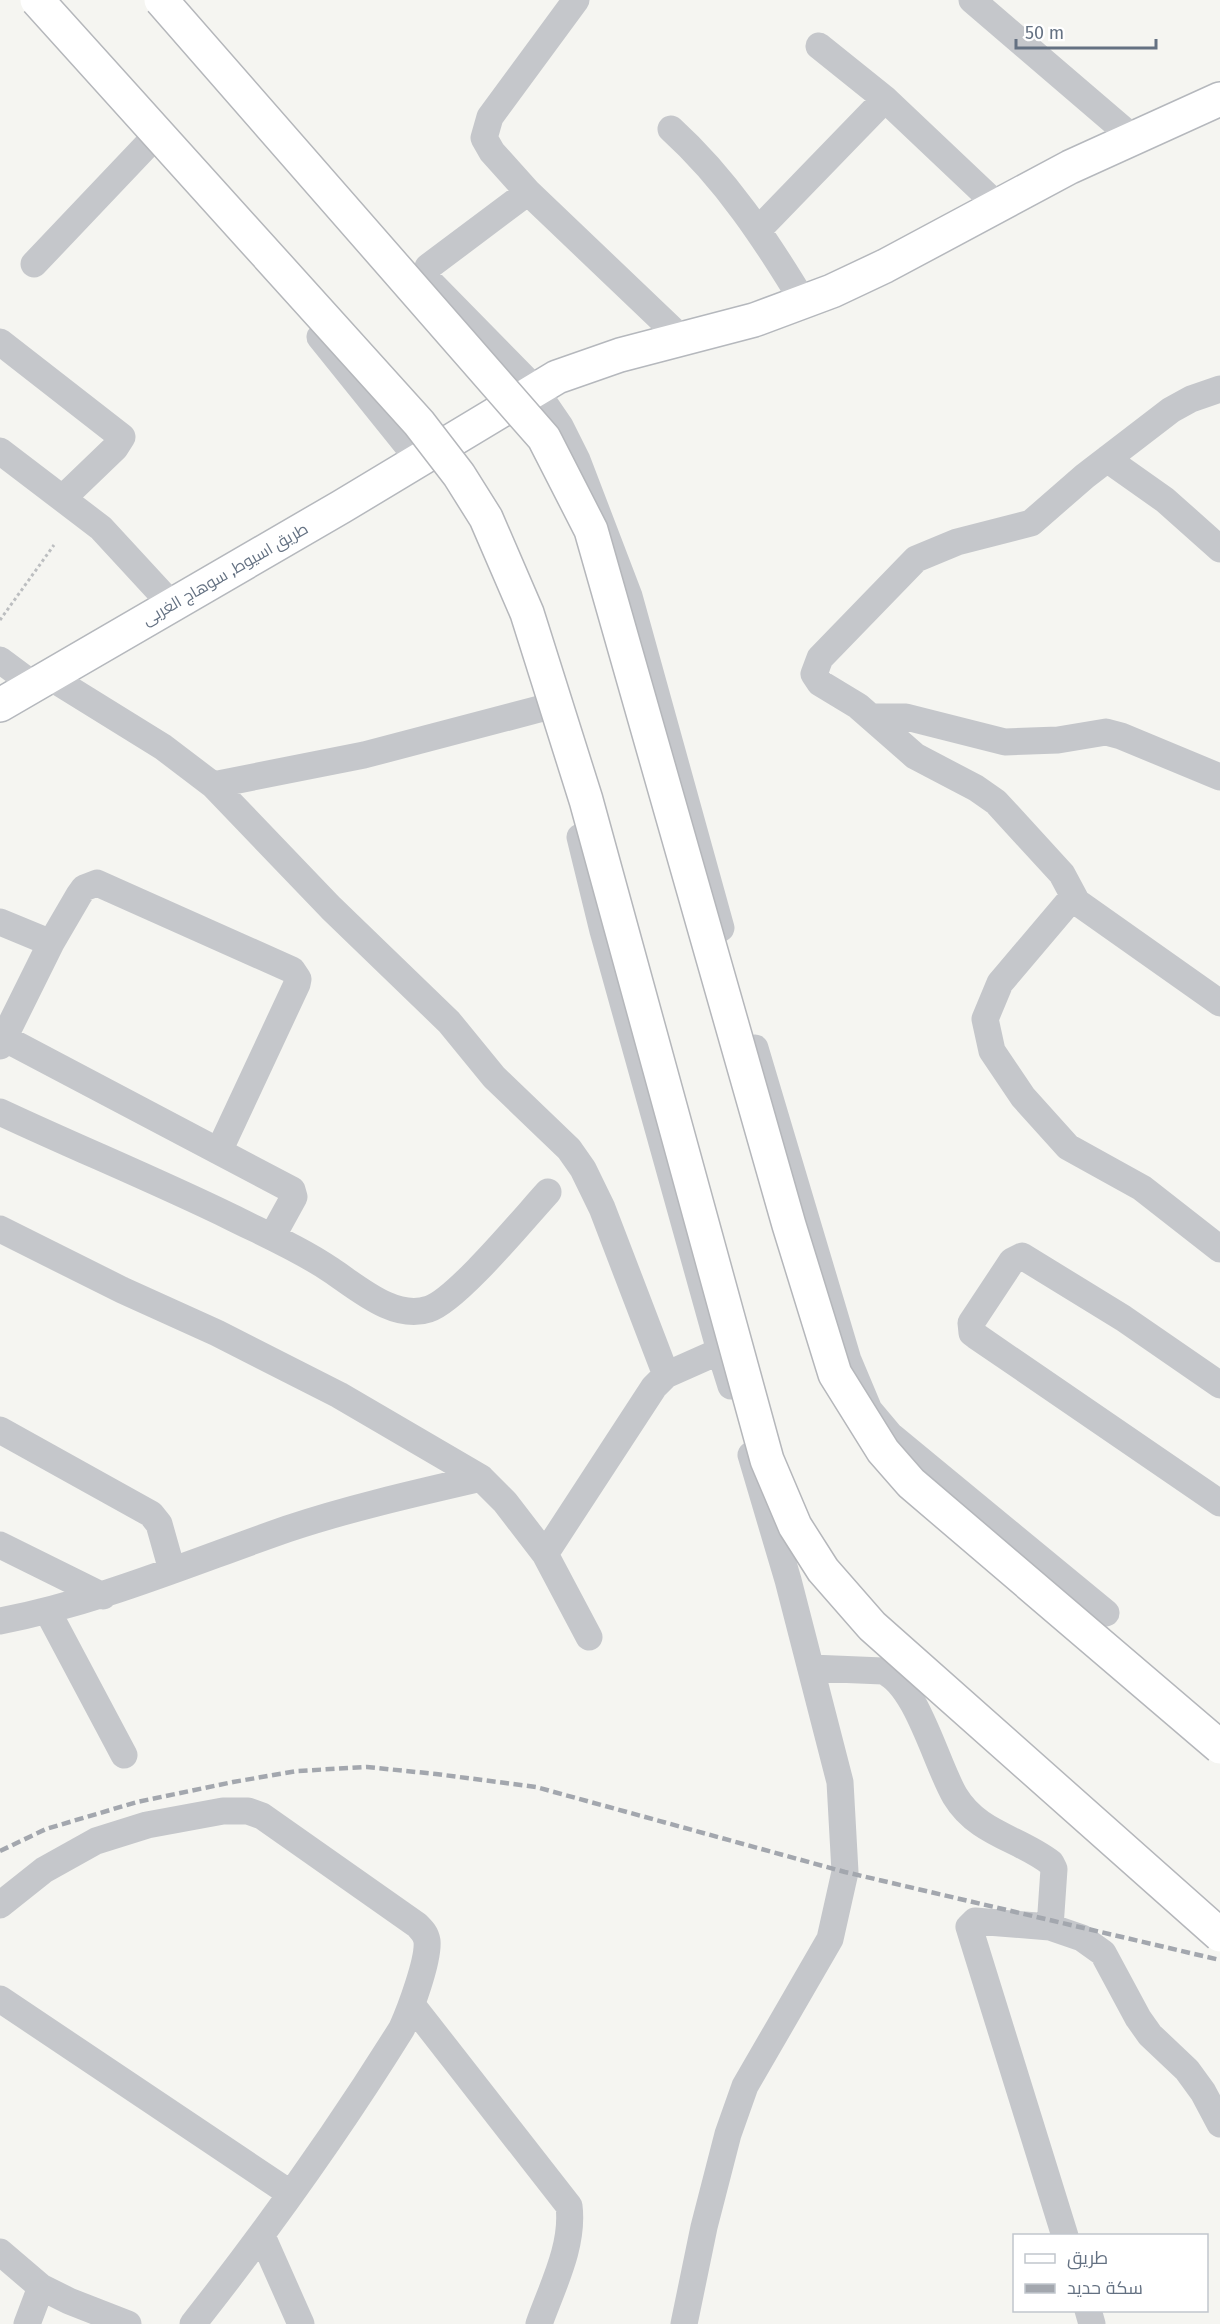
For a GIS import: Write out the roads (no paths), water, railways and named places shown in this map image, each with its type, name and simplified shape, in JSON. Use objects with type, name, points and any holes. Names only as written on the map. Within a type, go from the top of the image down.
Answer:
[{"type":"main road","points":[[37,0],[419,423],[459,475],[486,518],[527,613],[586,800],[767,1460],[795,1526],[823,1570],[872,1626],[1220,1935]]},
{"type":"main road","points":[[161,0],[537,429],[566,477],[591,530],[789,1226],[832,1362],[859,1416],[883,1451],[940,1510],[1220,1747]]},
{"type":"main road","name":"طريق اسيوط, سوهاج الغربى","points":[[0,705],[43,682],[521,397],[566,373],[681,338],[754,320],[804,303],[885,266],[997,205],[1133,138],[1220,99]]},
{"type":"street","points":[[24,0],[147,145],[330,347],[433,451],[489,550],[511,604],[559,758],[606,942],[720,1351],[788,1580],[840,1782],[845,1872],[830,1939],[745,2086],[728,2134],[704,2228],[684,2324]]},
{"type":"street","points":[[576,0],[485,125],[486,143],[528,192],[681,338]]},
{"type":"street","points":[[972,0],[1133,138]]},
{"type":"street","points":[[819,46],[885,99],[997,205]]},
{"type":"street","points":[[758,230],[885,99]]},
{"type":"street","points":[[671,129],[719,179],[758,230],[804,303]]},
{"type":"street","points":[[34,264],[147,145]]},
{"type":"street","points":[[528,192],[428,267],[425,274],[438,294],[521,397],[560,426],[577,460],[629,596],[732,970],[848,1360],[860,1391],[876,1420],[890,1435],[1106,1613]]},
{"type":"street","points":[[0,342],[122,437],[115,448],[63,498]]},
{"type":"street","points":[[1220,389],[1191,399],[1171,410],[1107,459],[1031,523],[957,542],[916,560],[850,624],[820,658],[814,674],[820,683],[841,694],[871,717],[915,756],[976,788],[996,802],[1062,874],[1072,898],[1110,928],[1220,1003]]},
{"type":"street","points":[[0,451],[101,528],[172,605]]},
{"type":"street","points":[[1107,459],[1165,500],[1220,549]]},
{"type":"street","points":[[0,660],[164,747],[213,785],[331,909],[449,1022],[494,1077],[569,1149],[583,1169],[602,1208],[666,1375]]},
{"type":"street","points":[[213,785],[364,755],[543,708]]},
{"type":"street","points":[[871,717],[906,717],[1005,742],[1058,740],[1106,732],[1220,777]]},
{"type":"street","points":[[219,1151],[297,984],[296,975],[292,970],[97,883],[84,888],[51,943],[2,1042],[219,1151],[294,1193],[272,1237]]},
{"type":"street","points":[[1072,898],[1000,982],[985,1019],[992,1051],[1023,1097],[1068,1147],[1142,1188],[1220,1249]]},
{"type":"street","points":[[0,922],[51,943]]},
{"type":"street","points":[[0,1112],[87,1153],[141,1173],[319,1262],[365,1293],[393,1307],[412,1312],[431,1309],[454,1293],[548,1192]]},
{"type":"street","points":[[0,1229],[122,1290],[217,1333],[339,1395],[481,1478],[518,1517],[545,1554],[589,1637]]},
{"type":"street","points":[[1220,1385],[1123,1318],[1022,1256],[1012,1261],[971,1323],[972,1333],[976,1336],[1220,1503]]},
{"type":"street","points":[[545,1554],[654,1387],[666,1375],[720,1351]]},
{"type":"street","points":[[0,1430],[151,1514],[159,1524],[172,1570]]},
{"type":"street","points":[[0,1621],[48,1612],[103,1596],[330,1516],[481,1478]]},
{"type":"street","points":[[0,1545],[103,1596]]},
{"type":"street","points":[[48,1612],[124,1755]]},
{"type":"street","points":[[811,1668],[883,1671],[898,1681],[914,1707],[943,1776],[956,1799],[981,1826],[1051,1863],[1053,1869],[1050,1927]]},
{"type":"street","points":[[0,1905],[45,1870],[96,1841],[147,1825],[223,1811],[248,1811],[262,1816],[422,1930],[427,1945],[412,2005],[387,2052],[262,2236],[193,2324]]},
{"type":"street","points":[[1065,2234],[969,1927],[975,1921],[1050,1927],[1082,1938],[1103,1953],[1138,2018],[1150,2035],[1187,2070],[1203,2092],[1220,2124]]},
{"type":"street","points":[[0,1999],[291,2194]]},
{"type":"street","points":[[412,2005],[569,2206],[570,2229],[539,2324]]},
{"type":"street","points":[[262,2236],[301,2324]]},
{"type":"street","points":[[0,2252],[40,2287],[128,2324]]},
{"type":"street","points":[[27,2324],[40,2287]]},
{"type":"railway","points":[[0,1851],[46,1829],[137,1802],[297,1771],[367,1767],[536,1787],[845,1872],[1220,1960]]}]
